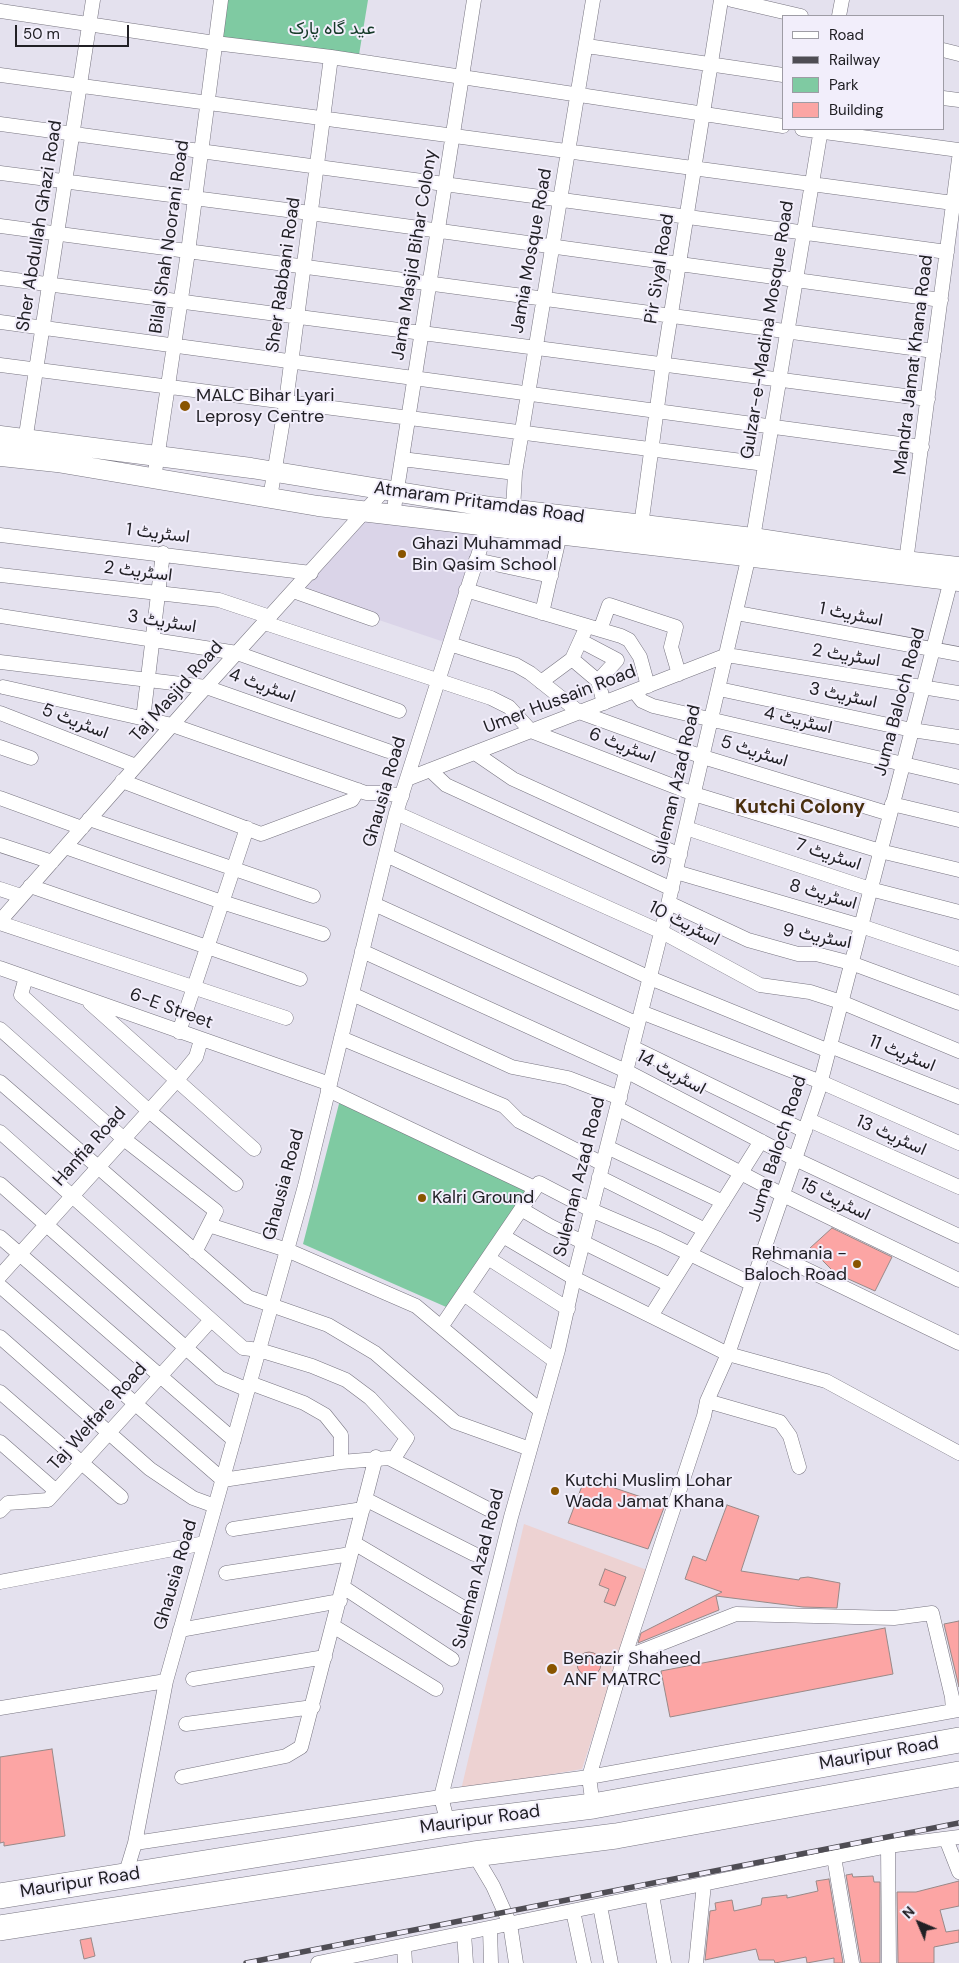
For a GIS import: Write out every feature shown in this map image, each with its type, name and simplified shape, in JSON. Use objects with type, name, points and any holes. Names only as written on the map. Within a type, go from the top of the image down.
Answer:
[{"type":"highway","name":"Mauripur Road","points":[[0,1896],[448,1824],[593,1806],[959,1740]]},
{"type":"highway","name":"Mauripur Road","points":[[0,1928],[474,1854],[616,1836],[959,1774]]},
{"type":"main road","name":"Atmaram Pritamdas Road","points":[[0,436],[275,472],[513,510],[640,535],[751,547],[956,576]]},
{"type":"main road","name":"Atmaram Pritamdas Road","points":[[0,456],[365,512],[560,534],[640,535]]},
{"type":"street","name":"Sher Abdullah Ghazi Road","points":[[23,459],[93,0]]},
{"type":"street","name":"Bilal Shah Noorani Road","points":[[154,479],[188,252],[221,0]]},
{"type":"street","name":"Jama Masjid Bihar Colony","points":[[393,515],[391,490],[402,459],[474,0]]},
{"type":"street","name":"Jamia Mosque Road","points":[[513,510],[515,473],[568,150],[588,46],[594,0]]},
{"type":"street","name":"Pir Siyal Road","points":[[640,535],[663,364],[681,264],[702,114],[721,0]]},
{"type":"street","points":[[732,0],[797,15]]},
{"type":"street","points":[[839,15],[842,0]]},
{"type":"street","points":[[0,11],[215,43],[463,76],[782,126]]},
{"type":"street","points":[[588,46],[782,74]]},
{"type":"street","points":[[944,50],[959,54]]},
{"type":"street","name":"Sher Rabbani Road","points":[[270,498],[286,402],[331,57]]},
{"type":"street","points":[[0,74],[953,203]]},
{"type":"street","points":[[944,98],[959,100]]},
{"type":"street","points":[[0,124],[947,252]]},
{"type":"street","points":[[821,130],[959,150]]},
{"type":"street","name":"Gulzar-e-Madina Mosque Road","points":[[751,547],[821,130]]},
{"type":"street","name":"Mandra Jamat Khana Road","points":[[905,568],[959,159]]},
{"type":"street","points":[[0,173],[310,213],[941,300]]},
{"type":"street","points":[[0,226],[934,351]]},
{"type":"street","points":[[0,278],[928,399]]},
{"type":"street","points":[[0,322],[657,413],[922,447]]},
{"type":"street","points":[[0,365],[765,464]]},
{"type":"street","points":[[402,459],[515,473]]},
{"type":"street","name":"Taj Masjid Road","points":[[0,922],[206,686],[365,512],[391,490]]},
{"type":"street","name":"Ghausia Road","points":[[125,1876],[135,1843],[166,1682],[287,1250],[396,813],[494,507]]},
{"type":"street","points":[[542,613],[560,534]]},
{"type":"street","name":"اسٹریٹ 1","points":[[0,535],[163,553],[310,573]]},
{"type":"street","name":"Suleman Azad Road","points":[[448,1824],[442,1797],[530,1449],[568,1309],[574,1278],[662,932],[751,547]]},
{"type":"street","points":[[143,719],[163,553]]},
{"type":"street","points":[[476,560],[551,576]]},
{"type":"street","name":"اسٹریٹ 2","points":[[0,575],[219,600],[268,620],[438,682],[491,698],[509,707],[531,731]]},
{"type":"street","name":"Juma Baloch Road","points":[[593,1806],[589,1777],[624,1658],[704,1416],[707,1401],[728,1354],[821,1082],[932,649],[956,576]]},
{"type":"street","points":[[466,590],[629,640],[640,657],[648,686]]},
{"type":"street","points":[[293,591],[372,619]]},
{"type":"street","points":[[541,682],[572,659],[581,641],[594,628],[609,604],[676,627],[671,648],[680,674]]},
{"type":"street","name":"اسٹریٹ 1","points":[[736,613],[959,654]]},
{"type":"street","name":"اسٹریٹ 3","points":[[0,616],[237,653],[399,711]]},
{"type":"street","points":[[581,641],[617,660],[598,681]]},
{"type":"street","name":"اسٹریٹ 5","points":[[450,644],[516,665],[579,712],[703,756],[891,809],[959,820]]},
{"type":"street","name":"اسٹریٹ 2","points":[[726,655],[959,693]]},
{"type":"street","name":"Umer Hussain Road","points":[[407,779],[726,655]]},
{"type":"street","points":[[572,659],[598,681],[604,703]]},
{"type":"street","name":"اسٹریٹ 4","points":[[0,662],[206,686],[388,751]]},
{"type":"street","points":[[3,687],[172,725],[358,790],[402,796]]},
{"type":"street","name":"اسٹریٹ 3","points":[[719,689],[912,730],[959,737]]},
{"type":"street","name":"اسٹریٹ 4","points":[[634,692],[642,701],[653,706],[959,777]]},
{"type":"street","name":"اسٹریٹ 5","points":[[0,713],[136,766]]},
{"type":"street","name":"اسٹریٹ 6","points":[[531,731],[694,794],[880,851],[959,870]]},
{"type":"street","points":[[0,747],[31,758]]},
{"type":"street","points":[[475,753],[513,779],[680,855]]},
{"type":"street","points":[[430,770],[446,785],[672,889]]},
{"type":"street","points":[[122,781],[261,834],[352,800],[358,790]]},
{"type":"street","points":[[0,798],[234,869],[313,896]]},
{"type":"street","name":"اسٹریٹ 10","points":[[396,813],[662,932],[760,985],[810,992],[841,1002],[959,1051]]},
{"type":"street","points":[[179,1032],[247,828]]},
{"type":"street","name":"اسٹریٹ 7","points":[[686,828],[870,889],[959,912]]},
{"type":"street","points":[[0,845],[52,862]]},
{"type":"street","points":[[65,847],[222,902],[323,934]]},
{"type":"street","name":"اسٹریٹ 11","points":[[386,855],[650,978],[959,1097]]},
{"type":"street","name":"اسٹریٹ 8","points":[[676,872],[861,926],[959,959]]},
{"type":"street","points":[[0,889],[26,891],[207,947],[300,979]]},
{"type":"street","name":"اسٹریٹ 9","points":[[669,903],[748,940],[798,954],[816,954],[852,963],[959,1004]]},
{"type":"street","points":[[374,904],[640,1018],[821,1082],[959,1143]]},
{"type":"street","points":[[0,922],[286,1018]]},
{"type":"street","name":"اسٹریٹ 14","points":[[362,951],[626,1071],[795,1159],[959,1236]]},
{"type":"street","name":"6-E Street","points":[[0,968],[329,1087],[535,1188],[539,1182],[591,1210]]},
{"type":"street","points":[[26,977],[21,995],[148,1111],[236,1184]]},
{"type":"street","name":"اسٹریٹ 15","points":[[352,994],[512,1066],[568,1078],[618,1103],[783,1195],[959,1280]]},
{"type":"street","points":[[84,998],[254,1149]]},
{"type":"street","points":[[0,1029],[124,1139],[216,1211],[196,1252]]},
{"type":"street","points":[[341,1038],[504,1106],[519,1120],[705,1230]]},
{"type":"street","name":"Hanfia Road","points":[[0,1276],[177,1080],[196,1057],[201,1040]]},
{"type":"street","name":"اسٹریٹ 13","points":[[632,1046],[807,1125],[959,1187]]},
{"type":"street","points":[[0,1082],[248,1297],[328,1326],[375,1354],[454,1422],[530,1449]]},
{"type":"street","points":[[0,1132],[243,1348],[259,1350],[338,1376],[370,1398],[407,1438],[393,1460]]},
{"type":"street","points":[[651,1316],[761,1141]]},
{"type":"street","points":[[607,1147],[723,1202]]},
{"type":"street","points":[[0,1184],[220,1378],[304,1403],[325,1416],[341,1435],[341,1462]]},
{"type":"street","points":[[441,1327],[535,1188]]},
{"type":"street","points":[[521,1209],[670,1285]]},
{"type":"street","points":[[591,1210],[752,1284]]},
{"type":"street","points":[[209,1225],[287,1250],[416,1306],[541,1411]]},
{"type":"street","points":[[503,1236],[574,1278],[728,1354],[826,1381],[959,1453]]},
{"type":"street","points":[[0,1237],[234,1440]]},
{"type":"street","points":[[764,1249],[959,1343]]},
{"type":"street","points":[[488,1258],[568,1309]]},
{"type":"street","points":[[0,1286],[223,1480],[376,1457],[393,1460],[488,1509]]},
{"type":"street","points":[[464,1294],[555,1360]]},
{"type":"street","name":"Taj Welfare Road","points":[[3,1503],[48,1500],[211,1320]]},
{"type":"street","points":[[0,1337],[108,1434],[177,1488],[193,1498],[215,1506]]},
{"type":"street","points":[[0,1392],[121,1497]]},
{"type":"street","points":[[707,1401],[780,1422],[793,1442],[800,1468]]},
{"type":"street","points":[[0,1442],[56,1492]]},
{"type":"street","points":[[182,1777],[286,1756],[298,1751],[303,1743],[376,1457]]},
{"type":"street","points":[[233,1529],[364,1504],[474,1554]]},
{"type":"street","points":[[0,1582],[205,1543]]},
{"type":"street","points":[[226,1573],[353,1549],[464,1608]]},
{"type":"street","points":[[180,1630],[341,1594],[452,1659]]},
{"type":"street","points":[[135,1843],[589,1777],[956,1711],[932,1613],[894,1618],[736,1614],[624,1658]]},
{"type":"street","points":[[333,1626],[436,1689]]},
{"type":"street","points":[[193,1679],[325,1657]]},
{"type":"street","points":[[0,1708],[166,1682]]},
{"type":"street","points":[[186,1724],[313,1707]]},
{"type":"street","points":[[322,1963],[367,1958],[404,1946],[888,1846],[952,1838],[959,1872]]},
{"type":"street","points":[[888,1846],[889,1963]]},
{"type":"street","points":[[474,1854],[493,1886],[510,1924],[516,1963]]},
{"type":"street","points":[[834,1858],[852,1963]]},
{"type":"street","points":[[696,1963],[704,1884]]},
{"type":"street","points":[[652,1895],[664,1963]]},
{"type":"street","points":[[600,1906],[611,1963]]},
{"type":"street","points":[[573,1911],[584,1963]]},
{"type":"street","points":[[490,1928],[492,1963]]},
{"type":"street","points":[[464,1934],[466,1963]]},
{"type":"street","points":[[404,1946],[405,1963]]},
{"type":"shaded area","name":"Ghazi Muhammad Bin Qasim School","points":[[374,504],[489,518],[450,644],[293,591]]},
{"type":"shaded area","name":"Benazir Shaheed ANF MATRC","points":[[524,1524],[647,1570],[582,1769],[461,1790]]},
{"type":"green space","name":"عید گاہ پارک","points":[[221,0],[368,0],[358,61],[215,43]]},
{"type":"green space","name":"Kalri Ground","points":[[341,1096],[536,1187],[453,1310],[303,1244]]},
{"type":"building","name":"Rehmania - Baloch Road","points":[[832,1228],[892,1257],[875,1291],[835,1273],[810,1248]]},
{"type":"building","points":[[585,1478],[665,1505],[648,1549],[568,1523]]},
{"type":"building","points":[[727,1505],[759,1516],[741,1571],[799,1580],[800,1578],[808,1577],[840,1583],[837,1608],[803,1607],[716,1596],[719,1610],[638,1643],[641,1633],[722,1592],[685,1579],[693,1556],[706,1561]]},
{"type":"building","points":[[605,1569],[626,1577],[615,1606],[604,1602],[609,1589],[599,1585]]},
{"type":"building","points":[[959,1621],[959,1687],[944,1624]]},
{"type":"building","points":[[885,1628],[893,1674],[670,1717],[661,1671]]},
{"type":"building","points":[[589,1652],[598,1655],[601,1664],[598,1673],[589,1676],[580,1673],[577,1664],[580,1655]]},
{"type":"building","points":[[52,1749],[65,1836],[4,1846],[4,1842],[0,1843],[0,1757]]},
{"type":"building","points":[[852,1874],[853,1877],[873,1876],[874,1882],[880,1882],[880,1963],[861,1963],[846,1875]]},
{"type":"building","points":[[829,1879],[843,1963],[834,1963],[834,1958],[807,1963],[806,1957],[775,1963],[774,1960],[759,1960],[756,1949],[705,1960],[710,1911],[716,1910],[715,1903],[732,1900],[734,1911],[761,1905],[762,1898],[787,1895],[787,1898],[818,1891],[816,1881]]},
{"type":"building","points":[[959,1881],[959,1906],[940,1910],[946,1932],[959,1930],[959,1942],[934,1947],[934,1963],[898,1963],[897,1892],[916,1892]]},
{"type":"building","points":[[91,1938],[95,1956],[84,1959],[80,1940]]},
{"type":"railway","points":[[246,1963],[959,1823]]},
{"type":"place","name":"MALC Bihar Lyari Leprosy Centre","points":[[185,406]]},
{"type":"place","name":"Ghazi Muhammad Bin Qasim School","points":[[402,554]]},
{"type":"place","name":"Kalri Ground","points":[[422,1198]]},
{"type":"place","name":"Rehmania - Baloch Road","points":[[857,1264]]},
{"type":"place","name":"Kutchi Muslim Lohar Wada Jamat Khana","points":[[555,1491]]},
{"type":"place","name":"Benazir Shaheed ANF MATRC","points":[[552,1669]]},
{"type":"district","name":"Kutchi Colony","points":[[800,808]]}]
